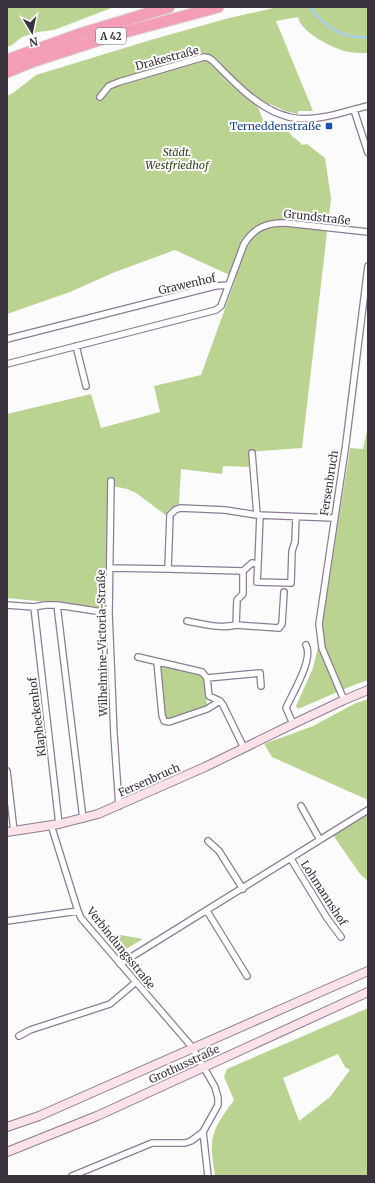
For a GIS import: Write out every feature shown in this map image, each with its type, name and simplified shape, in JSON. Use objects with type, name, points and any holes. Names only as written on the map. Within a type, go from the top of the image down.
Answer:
[{"type":"highway","name":"A 42","points":[[7,60],[80,34],[169,7]]},
{"type":"highway","name":"A 42","points":[[7,72],[114,35],[218,7]]},
{"type":"main road","name":"Fersenbruch","points":[[11,831],[55,825],[82,819],[119,806],[292,724],[368,690]]},
{"type":"main road","name":"Grothusstraße","points":[[7,1127],[39,1116],[368,971]]},
{"type":"main road","name":"Grothusstraße","points":[[7,1152],[97,1116],[368,992]]},
{"type":"street","name":"Drakestraße","points":[[100,97],[109,86],[119,82],[204,57],[209,58],[256,101],[267,108],[288,117],[303,119],[323,117],[368,106]]},
{"type":"street","points":[[354,110],[368,154]]},
{"type":"street","name":"Grundstraße","points":[[228,285],[244,244],[256,231],[267,224],[277,222],[368,232]]},
{"type":"street","name":"Fersenbruch","points":[[344,700],[322,648],[319,624],[346,443],[368,266]]},
{"type":"street","name":"Grawenhof","points":[[7,339],[215,286],[228,285],[220,306],[216,310],[7,364]]},
{"type":"street","points":[[76,346],[86,386]]},
{"type":"street","points":[[252,453],[258,515],[257,582],[291,583],[292,551],[295,542],[296,517]]},
{"type":"street","name":"Wilhelmine-Victoria-Straße","points":[[111,481],[109,613],[114,735],[119,806]]},
{"type":"street","points":[[168,570],[170,516],[175,510],[180,508],[225,510],[258,515],[334,518]]},
{"type":"street","points":[[110,568],[243,571],[252,563],[258,564]]},
{"type":"street","points":[[236,625],[237,600],[243,594],[243,571]]},
{"type":"street","points":[[187,622],[209,626],[230,627],[236,625],[279,628],[282,624],[284,592]]},
{"type":"street","points":[[7,605],[34,607],[57,605],[109,613]]},
{"type":"street","points":[[57,605],[82,819]]},
{"type":"street","name":"Klapheckenhof","points":[[34,607],[55,825]]},
{"type":"street","points":[[292,724],[286,708],[307,662],[308,649],[306,645]]},
{"type":"street","points":[[138,657],[202,672],[207,678],[209,696],[220,701],[223,705],[244,748]]},
{"type":"street","points":[[157,662],[164,722],[169,722],[194,713],[220,701]]},
{"type":"street","points":[[207,678],[260,674],[261,686]]},
{"type":"street","points":[[7,771],[11,831]]},
{"type":"street","points":[[301,806],[320,840]]},
{"type":"street","name":"Lohmannshof","points":[[120,964],[368,810]]},
{"type":"street","name":"Verbindungsstraße","points":[[55,825],[81,918],[192,1048],[215,1086],[218,1104],[203,1132]]},
{"type":"street","points":[[208,841],[219,851],[243,889]]},
{"type":"street","name":"Lohmannshof","points":[[291,859],[341,937]]},
{"type":"street","points":[[7,921],[78,911]]},
{"type":"street","points":[[207,911],[247,976]]},
{"type":"street","points":[[19,1036],[30,1030],[110,1004],[136,982]]},
{"type":"street","points":[[72,1176],[152,1143],[185,1143],[203,1132],[208,1176]]},
{"type":"green space","points":[[8,7],[114,7],[54,30],[38,32],[22,37],[7,47]]},
{"type":"green space","name":"Städt. Westfriedhof","points":[[278,7],[368,7],[368,53],[343,51],[327,44],[305,29],[300,23],[298,17],[276,21],[313,111],[298,111],[298,114],[285,111],[270,104],[265,111],[216,73],[258,107],[263,120],[284,126],[292,136],[301,143],[301,145],[307,144],[325,158],[331,198],[302,448],[249,452],[250,467],[223,466],[222,474],[181,469],[179,504],[167,512],[167,516],[136,493],[127,489],[108,485],[106,608],[7,598],[7,414],[91,394],[101,428],[160,412],[154,386],[201,375],[236,278],[175,250],[115,272],[70,292],[7,314],[7,96],[36,75],[154,39],[229,18]]},
{"type":"green space","points":[[368,427],[368,680],[298,709],[296,706],[313,668],[320,638],[350,448],[363,449]]},
{"type":"green space","points":[[161,665],[201,674],[204,678],[207,705],[168,721],[165,719],[159,670]]},
{"type":"green space","points":[[368,699],[368,800],[272,757],[264,744],[313,726],[354,704]]},
{"type":"green space","points":[[368,812],[368,881],[360,874],[333,835]]},
{"type":"green space","points":[[103,932],[143,939],[121,952]]},
{"type":"green space","points":[[368,1008],[368,1176],[215,1176],[212,1153],[214,1133],[234,1100],[224,1077],[227,1069]],"holes":[[[338,1054],[345,1067],[350,1070],[330,1097],[299,1121],[283,1078]]]},
{"type":"waterway","points":[[310,8],[322,21],[342,34],[368,37]]},
{"type":"place","name":"Terneddenstraße","points":[[329,126]]}]
